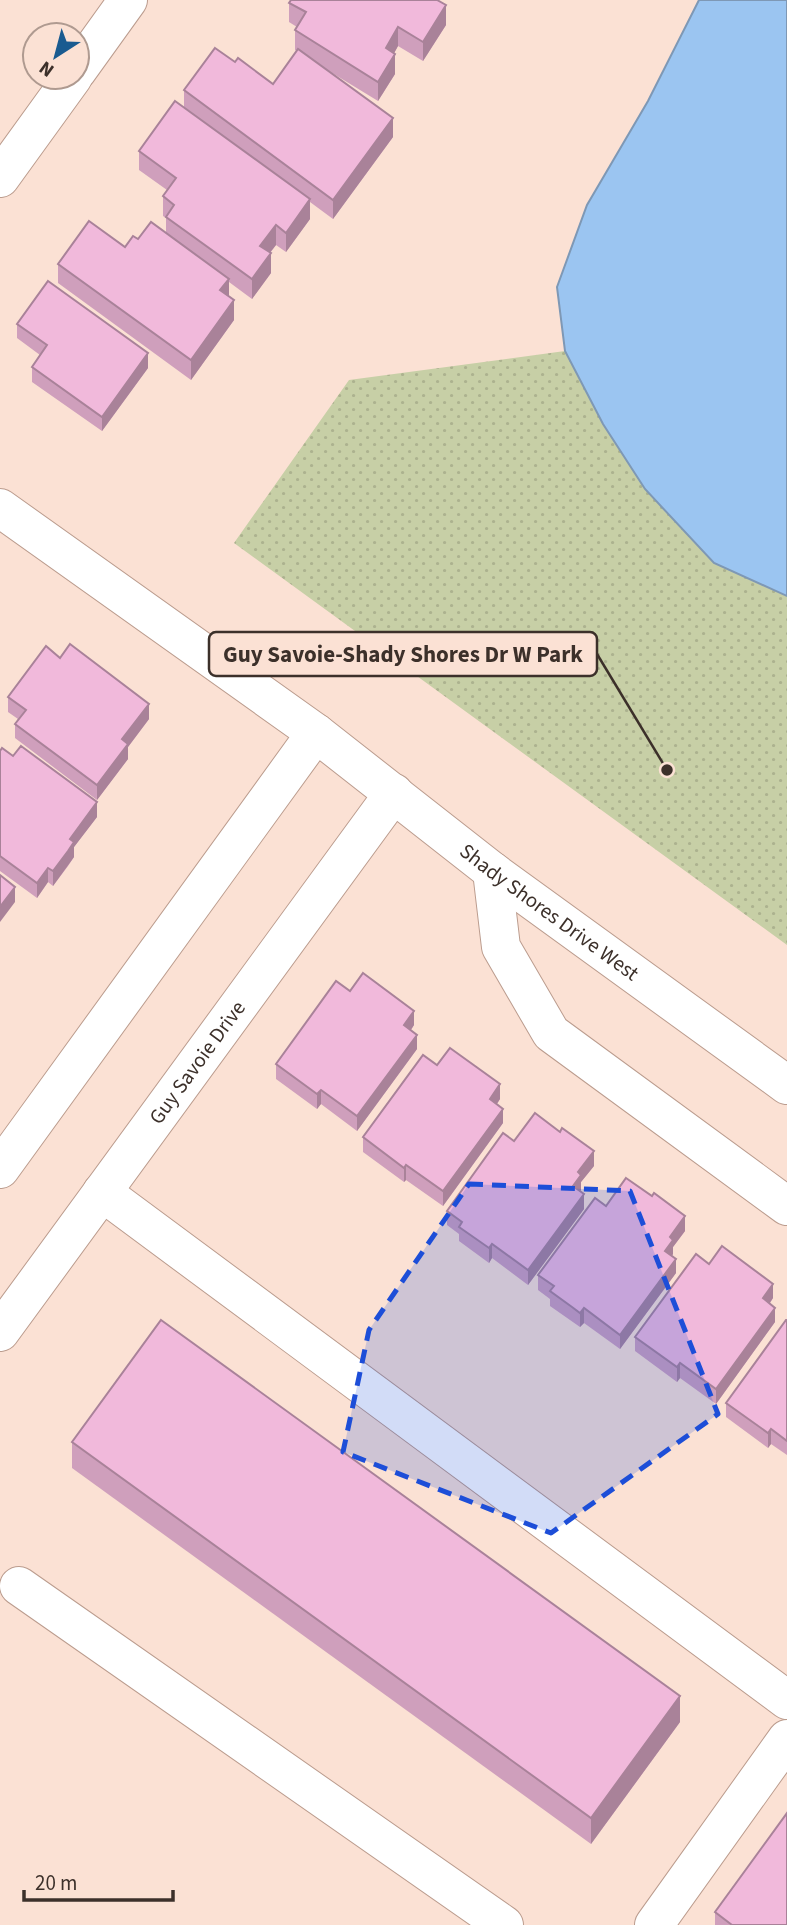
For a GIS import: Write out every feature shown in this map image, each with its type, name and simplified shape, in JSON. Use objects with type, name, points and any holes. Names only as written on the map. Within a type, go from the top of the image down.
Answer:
[{"type":"street","points":[[91,52],[128,0]]},
{"type":"street","points":[[0,178],[63,91]]},
{"type":"street","name":"Shady Shores Drive West","points":[[4,519],[316,733],[492,871],[787,1085]]},
{"type":"street","points":[[0,1169],[316,733]]},
{"type":"street","name":"Guy Savoie Drive","points":[[0,1332],[394,793]]},
{"type":"street","points":[[492,871],[501,947],[551,1033],[787,1206]]},
{"type":"street","points":[[102,1192],[787,1700]]},
{"type":"street","points":[[19,1586],[504,1925]]},
{"type":"street","points":[[654,1925],[787,1738]]},
{"type":"highlighted area","points":[[469,1184],[630,1191],[718,1414],[551,1533],[343,1452],[369,1330]]},
{"type":"green space","points":[[565,351],[603,424],[645,489],[714,563],[787,596],[787,945],[234,543],[349,380]]},
{"type":"water","points":[[699,0],[787,0],[787,596],[714,563],[645,489],[603,424],[565,351],[557,287],[587,205],[648,101]]},
{"type":"building","points":[[291,0],[437,0],[446,5],[423,42],[398,27],[386,48],[395,54],[378,82],[295,30],[306,12],[289,3]]},
{"type":"building","points":[[215,48],[235,62],[238,58],[273,84],[298,49],[393,118],[333,200],[184,90]]},
{"type":"building","points":[[175,101],[310,199],[286,233],[276,225],[260,246],[271,253],[252,279],[166,217],[174,205],[163,196],[176,178],[139,151]]},
{"type":"building","points":[[89,221],[125,247],[133,236],[138,239],[151,222],[229,279],[220,290],[234,300],[191,360],[58,264]]},
{"type":"building","points":[[48,281],[148,353],[102,417],[32,367],[47,345],[17,324]]},
{"type":"building","points":[[70,644],[149,704],[122,739],[128,744],[97,785],[15,724],[26,710],[8,697],[46,646],[60,658]]},
{"type":"building","points":[[21,746],[97,802],[70,839],[74,842],[68,851],[53,871],[48,868],[37,883],[0,856],[0,751],[2,748],[13,756]]},
{"type":"building","points":[[0,875],[15,887],[0,907]]},
{"type":"building","points":[[363,973],[414,1011],[404,1025],[417,1035],[357,1116],[321,1090],[317,1094],[276,1064],[336,981],[350,991]]},
{"type":"building","points":[[450,1048],[500,1084],[490,1099],[503,1109],[443,1191],[406,1165],[404,1168],[363,1137],[423,1055],[437,1065]]},
{"type":"building","points":[[535,1113],[560,1132],[562,1128],[594,1151],[578,1172],[581,1175],[573,1186],[584,1194],[528,1270],[492,1244],[489,1248],[459,1227],[462,1222],[447,1211],[503,1133],[514,1141]]},
{"type":"building","points":[[626,1178],[652,1196],[654,1193],[685,1216],[670,1237],[673,1240],[665,1251],[676,1259],[620,1335],[584,1308],[580,1313],[550,1291],[554,1286],[538,1275],[595,1198],[606,1206]]},
{"type":"building","points":[[722,1246],[773,1284],[763,1298],[775,1308],[716,1389],[680,1363],[677,1367],[635,1337],[696,1254],[709,1264]]},
{"type":"building","points":[[161,1320],[680,1696],[591,1818],[72,1442]]},
{"type":"building","points":[[786,1320],[787,1441],[771,1429],[768,1433],[726,1403]]},
{"type":"building","points":[[787,1813],[787,1925],[732,1925],[715,1912]]},
{"type":"place","name":"Guy Savoie-Shady Shores Dr W Park","points":[[667,770]]}]
